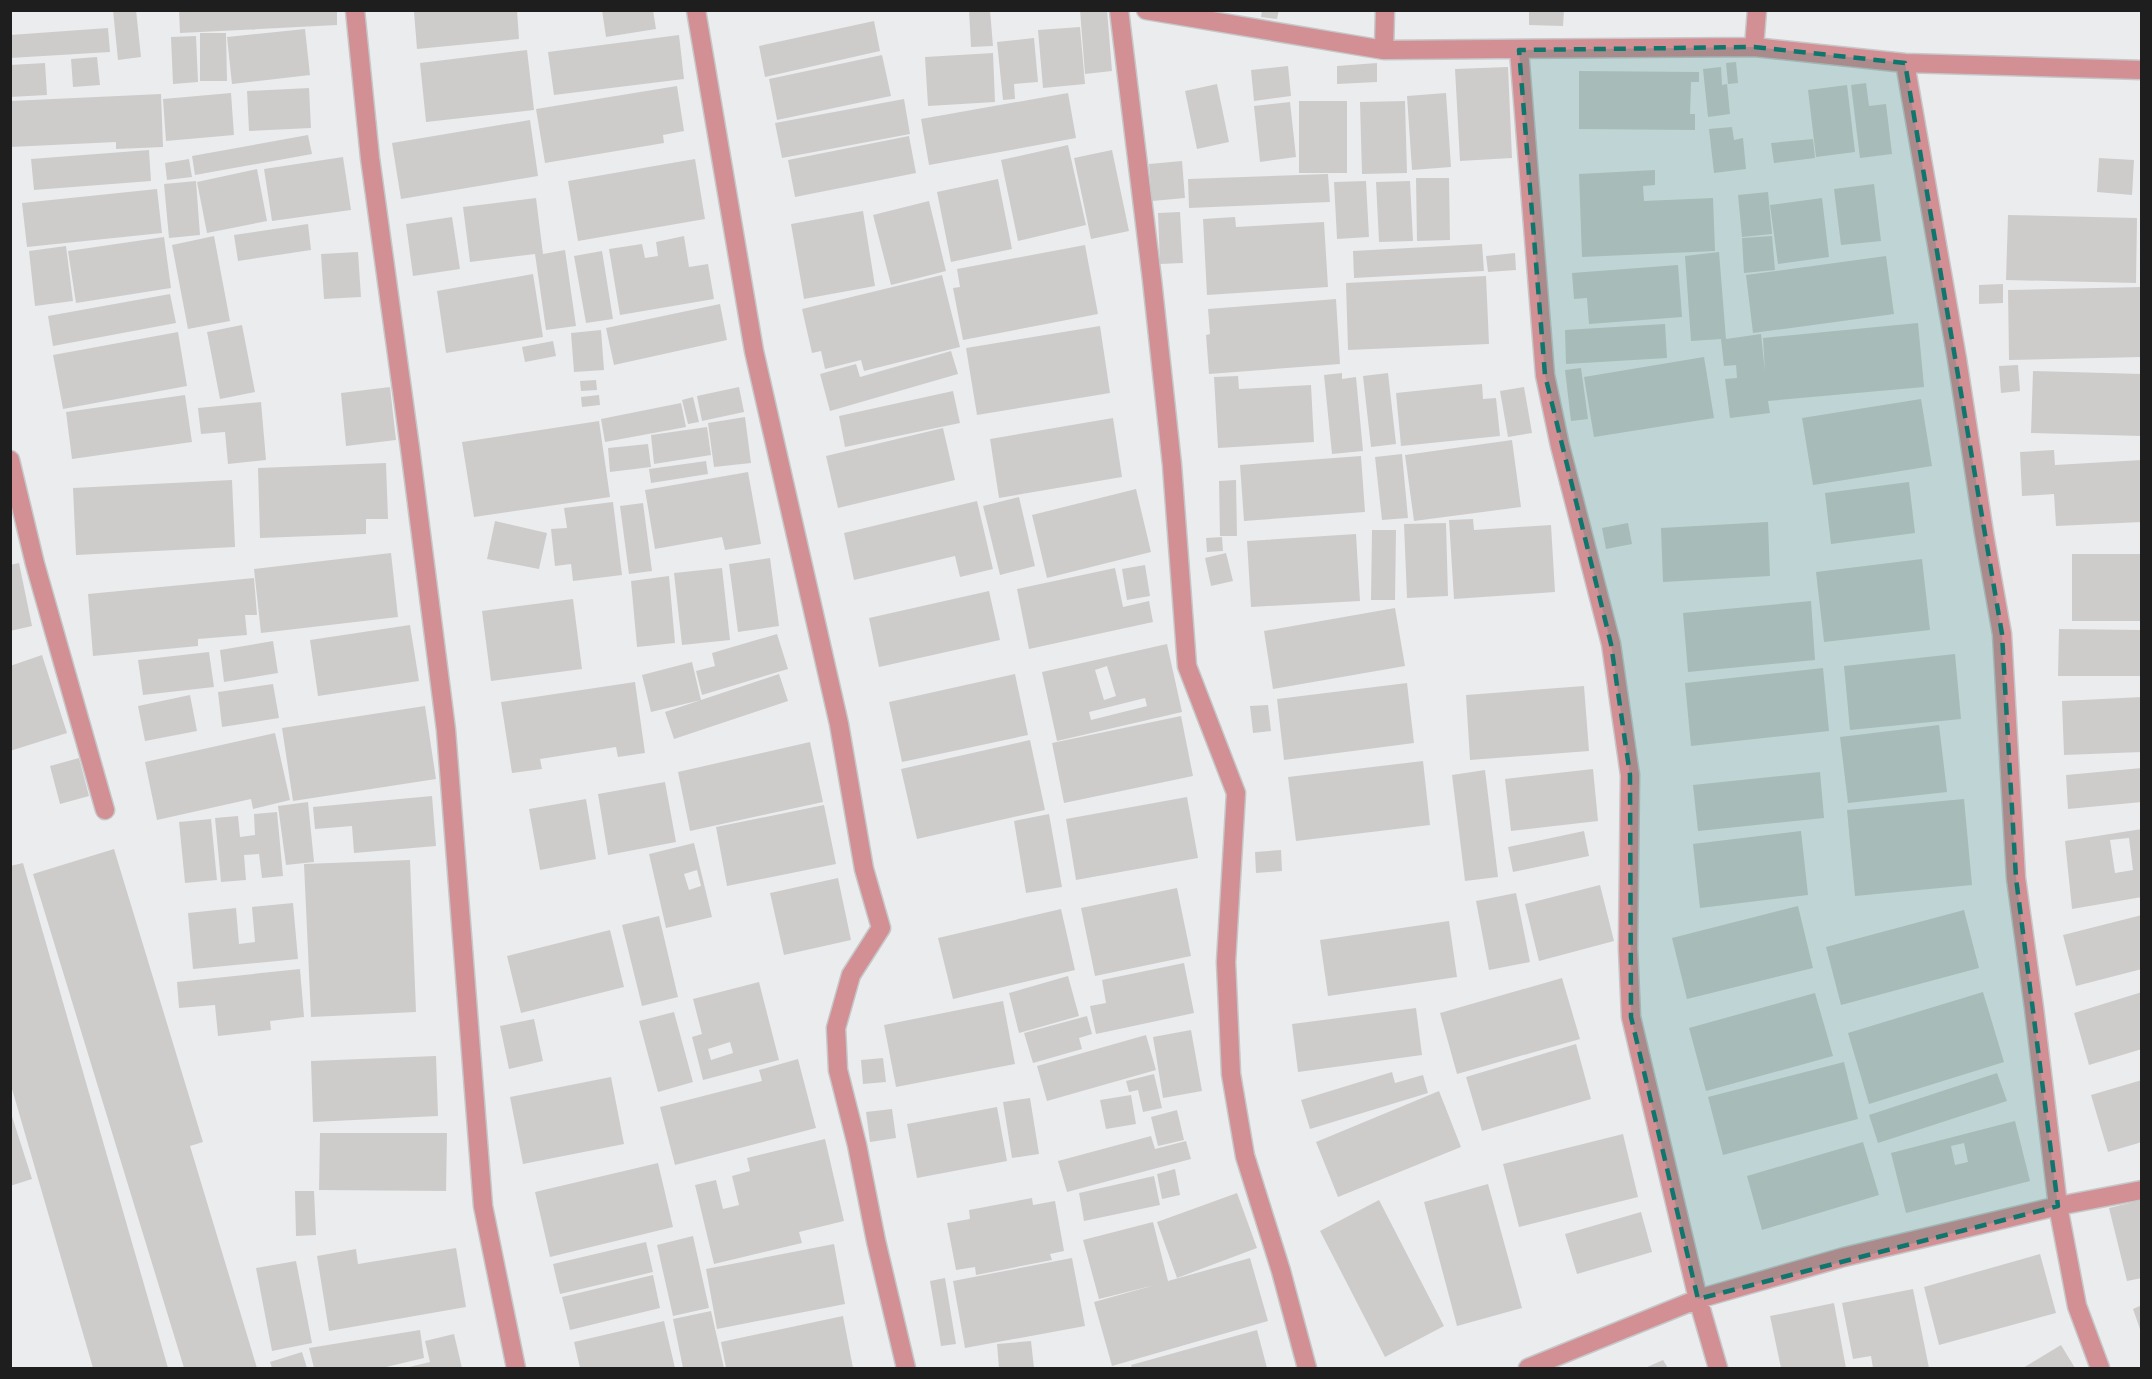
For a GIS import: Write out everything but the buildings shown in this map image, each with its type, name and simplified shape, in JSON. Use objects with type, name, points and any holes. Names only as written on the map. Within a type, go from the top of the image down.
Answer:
[{"type":"street","points":[[355,10],[370,158],[446,730],[483,1206],[516,1368]]},
{"type":"street","points":[[696,10],[754,351],[839,724],[864,869],[882,928],[851,975],[836,1028],[838,1070],[858,1145],[876,1241],[906,1368]]},
{"type":"street","points":[[1119,10],[1172,465],[1187,666],[1236,794],[1226,962],[1231,1074],[1245,1156],[1281,1270],[1307,1368]]},
{"type":"street","points":[[1146,10],[1384,50],[1755,47],[1905,63],[2142,70]]},
{"type":"street","points":[[1384,50],[1385,10]]},
{"type":"street","points":[[1755,47],[1757,10]]},
{"type":"street","points":[[1519,50],[1545,375],[1560,446],[1611,644],[1629,775],[1628,948],[1631,1017],[1698,1299],[1718,1368]]},
{"type":"street","points":[[1905,63],[2002,634],[2016,878],[2058,1206],[2078,1306],[2100,1368]]},
{"type":"street","points":[[10,460],[35,564],[105,810]]},
{"type":"street","points":[[1528,1368],[1698,1299],[1844,1257],[2058,1206],[2142,1190]]},
{"type":"highlighted area","points":[[1754,47],[1905,63],[2002,634],[2016,878],[2058,1206],[1698,1299],[1631,1017],[1630,775],[1611,644],[1545,375],[1519,50]]}]
